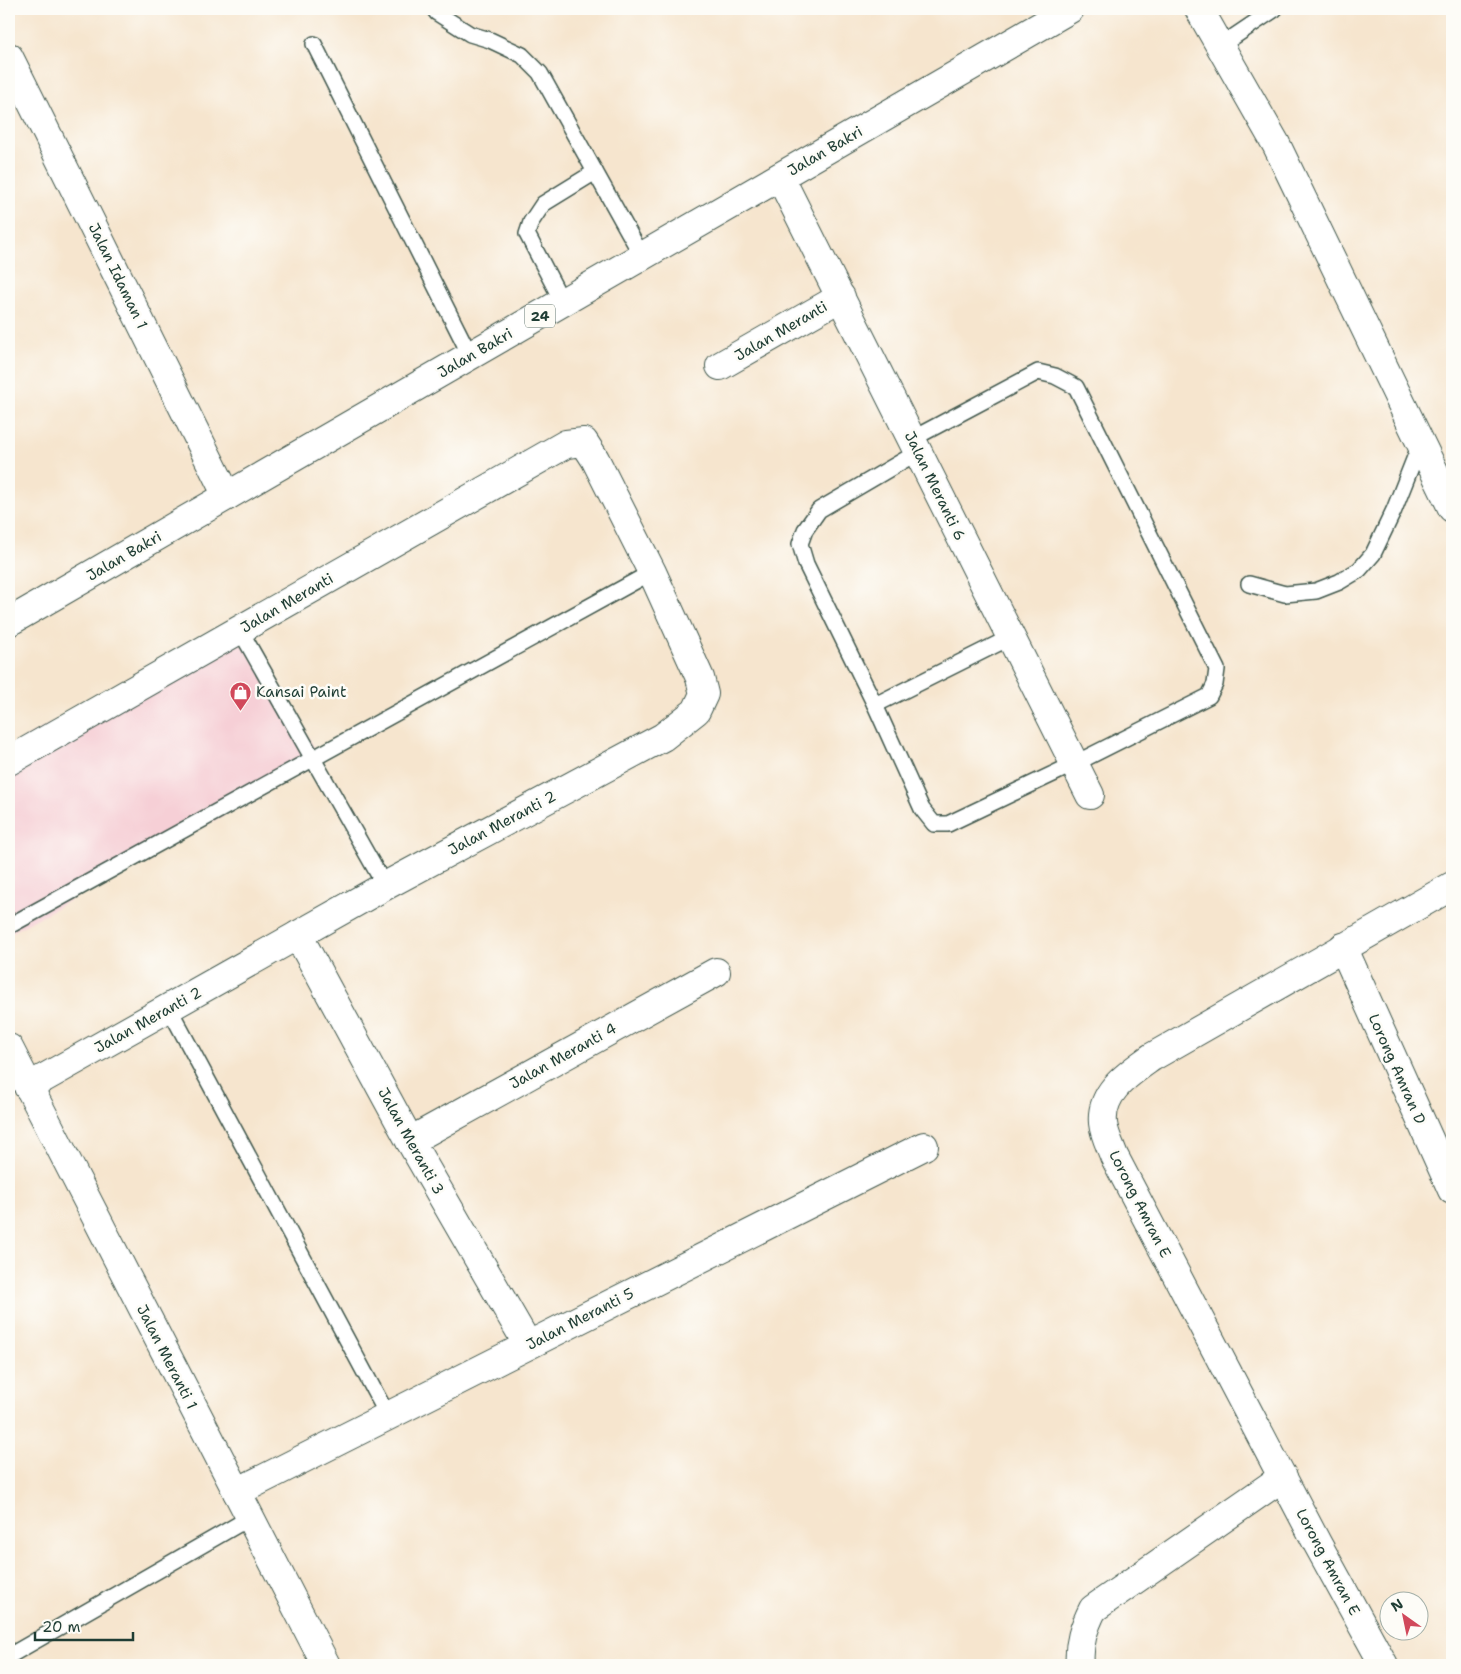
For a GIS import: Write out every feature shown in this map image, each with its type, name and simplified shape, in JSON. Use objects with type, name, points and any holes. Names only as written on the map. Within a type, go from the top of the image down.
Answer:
[{"type":"street","name":"Jalan Bakri","points":[[9,622],[1070,9]]},
{"type":"street","points":[[1199,9],[1276,144],[1452,508]]},
{"type":"street","name":"Jalan Idaman 1","points":[[9,57],[227,496]]},
{"type":"street","name":"Jalan Meranti 6","points":[[780,177],[1090,795]]},
{"type":"street","name":"Jalan Meranti","points":[[720,366],[841,297]]},
{"type":"street","name":"Jalan Meranti 2","points":[[28,1087],[384,886],[663,737],[696,711],[704,694],[700,678],[652,572],[584,442],[566,444]]},
{"type":"street","name":"Jalan Meranti","points":[[9,761],[566,444]]},
{"type":"street","name":"Lorong Amran E","points":[[1384,1665],[1114,1156],[1103,1122],[1104,1107],[1111,1092],[1125,1077],[1152,1057],[1452,886]]},
{"type":"street","name":"Jalan Meranti 3","points":[[298,935],[410,1141],[528,1345]]},
{"type":"street","name":"Lorong Amran D","points":[[1343,947],[1452,1190]]},
{"type":"street","name":"Jalan Meranti 4","points":[[410,1141],[716,972]]},
{"type":"street","name":"Jalan Meranti 1","points":[[9,1048],[251,1517],[315,1661]]},
{"type":"street","name":"Jalan Meranti 5","points":[[237,1492],[924,1146]]},
{"type":"street","points":[[1080,1665],[1079,1651],[1084,1627],[1093,1609],[1283,1477]]},
{"type":"lane","points":[[434,9],[437,13],[470,34],[490,40],[522,55],[540,73],[642,256]]},
{"type":"lane","points":[[1220,46],[1275,9]]},
{"type":"lane","points":[[314,44],[470,355]]},
{"type":"lane","points":[[563,302],[527,234],[531,222],[543,204],[595,172]]},
{"type":"lane","points":[[1038,372],[1055,376],[1076,386],[1217,669],[1215,684],[1209,696],[1074,764],[948,824],[934,824],[922,809],[875,705],[806,564],[800,544],[805,530],[819,510],[915,446],[1038,372]]},
{"type":"lane","points":[[1249,584],[1285,594],[1316,591],[1339,582],[1360,570],[1373,554],[1394,510],[1421,442]]},
{"type":"lane","points":[[9,926],[652,572]]},
{"type":"lane","points":[[240,630],[384,886]]},
{"type":"lane","points":[[875,705],[1011,637]]},
{"type":"lane","points":[[169,1008],[388,1416]]},
{"type":"lane","points":[[9,1656],[251,1517]]},
{"type":"shaded area","points":[[240,616],[322,761],[9,934],[9,747]]},
{"type":"place","name":"Kansai Paint","points":[[240,711]]}]
